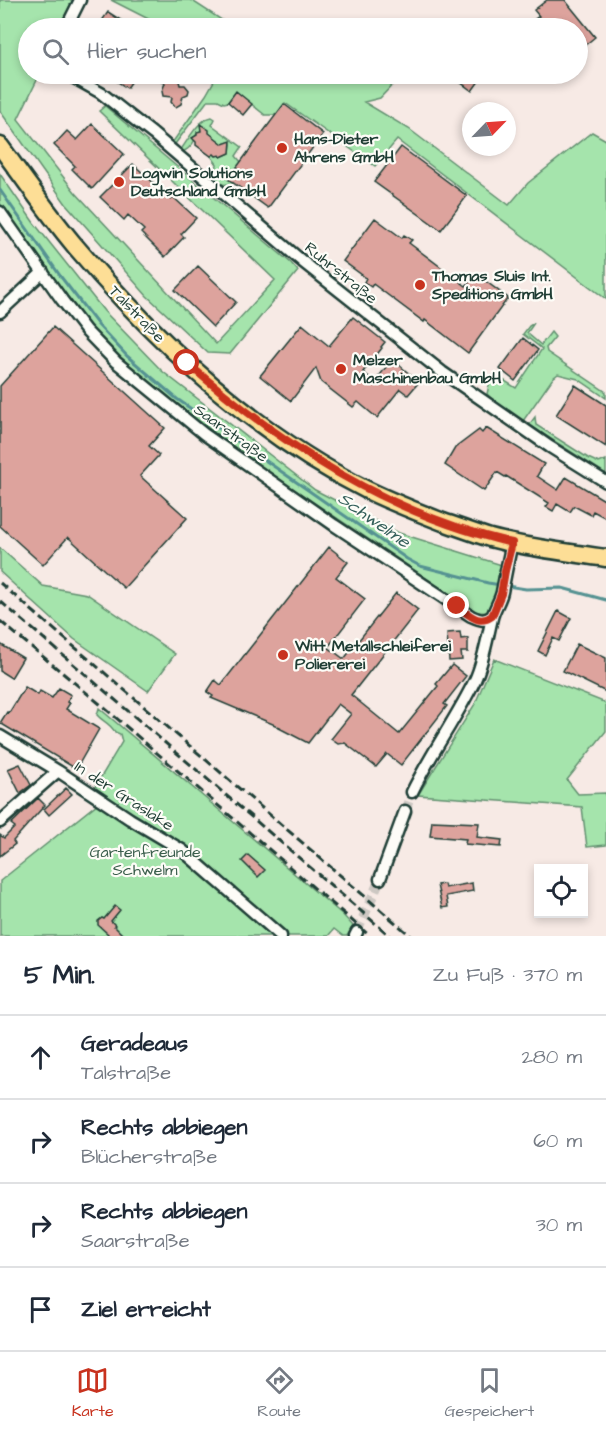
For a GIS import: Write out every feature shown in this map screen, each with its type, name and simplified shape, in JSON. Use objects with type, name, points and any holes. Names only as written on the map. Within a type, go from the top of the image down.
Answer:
[{"type":"main road","name":"Talstraße","points":[[0,146],[50,214],[102,277],[154,332],[219,391],[287,442],[366,490],[417,513],[468,531],[512,543],[606,558]]},
{"type":"street","points":[[71,18],[80,0]]},
{"type":"street","name":"Ruhrstraße","points":[[85,84],[101,93],[153,134],[303,262],[442,372],[550,447],[606,482]]},
{"type":"street","name":"Saarstraße","points":[[0,212],[62,300],[86,331],[116,362],[204,434],[334,525],[471,616],[484,621],[492,616]]},
{"type":"street","points":[[0,312],[43,272]]},
{"type":"street","points":[[412,792],[475,679],[485,651],[492,616],[501,594],[512,543]]},
{"type":"street","name":"In der Graslake","points":[[0,736],[182,850],[281,936]]},
{"type":"street","points":[[4,818],[58,771]]},
{"type":"street","points":[[380,879],[405,811]]},
{"type":"green space","points":[[0,0],[81,0],[70,18],[18,18],[18,84],[35,84],[18,119],[75,192],[216,344],[275,280],[99,111],[105,106],[298,271],[230,354],[208,353],[147,296],[66,204],[0,111]]},
{"type":"green space","points":[[111,0],[191,0],[219,18],[146,18]]},
{"type":"green space","points":[[212,84],[393,84],[380,98],[364,102],[409,129],[509,205],[528,183],[592,132],[606,140],[606,299],[397,140],[375,166],[285,103],[276,115],[265,115],[236,92],[228,102],[208,100],[175,144],[172,143]]},
{"type":"green space","points":[[212,117],[215,119],[212,125],[242,147],[236,156],[241,162],[234,183],[224,184],[215,180],[217,164],[211,156],[214,154],[221,157],[230,153],[231,144],[229,142],[223,144],[201,127],[201,131],[197,132],[192,144],[183,152],[182,148],[195,130]]},
{"type":"green space","points":[[0,174],[34,223],[104,311],[162,371],[315,490],[399,533],[505,566],[497,613],[477,612],[255,463],[144,380],[91,328],[0,204]]},
{"type":"green space","points":[[534,323],[527,333],[541,345],[551,332],[555,337],[546,348],[547,352],[606,392],[606,398],[578,379],[558,374],[523,421],[487,394],[491,376],[497,376],[516,388],[542,349],[523,334]]},
{"type":"green space","points":[[535,417],[536,425],[588,458],[599,463],[606,460],[606,474],[529,425]]},
{"type":"green space","points":[[0,548],[43,586],[87,594],[175,654],[148,691],[74,639],[0,572]]},
{"type":"green space","points":[[494,659],[606,703],[606,731],[567,780],[578,794],[606,793],[606,845],[587,847],[582,807],[418,795],[475,704]]},
{"type":"green space","name":"Gartenfreunde Schwelm","points":[[99,708],[343,915],[353,926],[347,936],[343,936],[334,929],[328,936],[0,936],[0,881],[103,799],[92,792],[122,742],[120,734],[97,715]]},
{"type":"building","points":[[547,0],[565,0],[580,18],[536,18],[539,16],[534,10]]},
{"type":"building","points":[[108,12],[117,18],[104,18]]},
{"type":"building","points":[[588,28],[595,37],[588,43]]},
{"type":"building","points":[[165,84],[185,85],[189,90],[188,94],[183,96],[181,104],[176,107],[171,102],[172,97],[163,96]]},
{"type":"building","points":[[463,84],[477,84],[472,91]]},
{"type":"building","points":[[236,91],[252,104],[243,115],[228,102]]},
{"type":"building","name":"Hans-Dieter Ahrens GmbH","points":[[284,104],[323,134],[268,208],[228,179]]},
{"type":"building","points":[[92,124],[124,154],[92,189],[72,169],[75,166],[54,145],[67,131],[77,140]]},
{"type":"building","points":[[200,124],[223,144],[231,141],[230,153],[221,157],[214,154],[211,156],[196,145],[192,138],[201,131]]},
{"type":"building","points":[[401,147],[467,196],[441,230],[374,182]]},
{"type":"building","points":[[133,164],[171,199],[173,197],[196,218],[181,234],[184,237],[165,257],[141,233],[144,230],[128,215],[124,220],[100,197]]},
{"type":"building","name":"Thomas Sluis Int. Speditions GmbH","points":[[375,218],[402,238],[404,235],[412,240],[409,243],[466,286],[476,274],[508,298],[468,353],[373,284],[371,287],[364,282],[366,278],[343,261]]},
{"type":"building","points":[[198,266],[236,302],[213,327],[175,290]]},
{"type":"building","name":"Melzer Maschinenbau GmbH","points":[[353,317],[385,342],[363,372],[375,382],[392,359],[419,382],[408,395],[400,389],[377,418],[358,402],[353,407],[321,382],[316,368],[291,401],[260,376],[302,324],[329,346]]},
{"type":"building","points":[[53,327],[165,428],[149,446],[159,455],[140,476],[187,518],[124,588],[68,537],[43,565],[0,526],[0,386]]},
{"type":"building","points":[[523,338],[538,350],[515,381],[500,369]]},
{"type":"building","points":[[575,385],[606,405],[606,447],[556,415]]},
{"type":"building","points":[[486,428],[544,464],[537,476],[558,490],[566,477],[606,501],[606,518],[593,511],[591,515],[574,506],[570,512],[557,504],[553,511],[546,507],[549,503],[497,472],[484,491],[445,465],[455,448],[479,430],[482,433]]},
{"type":"building","points":[[329,547],[348,562],[336,577],[365,599],[328,647],[344,659],[396,593],[418,610],[351,695],[399,734],[452,665],[466,676],[444,704],[447,706],[401,765],[387,754],[376,767],[345,743],[338,744],[331,739],[351,714],[338,704],[308,743],[280,727],[211,698],[213,696],[207,692],[215,680],[221,685]]},
{"type":"building","points":[[558,611],[571,618],[559,641],[553,638],[545,655],[538,651]]},
{"type":"building","points":[[460,632],[461,639],[468,638],[468,652],[461,652],[462,660],[449,661],[447,633]]},
{"type":"building","points":[[0,644],[23,658],[11,678],[0,671]]},
{"type":"building","points":[[577,644],[606,658],[606,692],[563,671]]},
{"type":"building","points":[[25,687],[38,695],[40,691],[52,698],[59,688],[71,695],[66,709],[99,729],[79,764],[76,762],[73,767],[0,723]]},
{"type":"building","points":[[20,764],[31,785],[20,793],[8,769]]},
{"type":"building","points":[[66,788],[72,794],[49,815],[44,809]]},
{"type":"building","points":[[38,798],[45,805],[13,841],[15,844],[0,856],[0,835],[4,838],[15,827],[11,824]]},
{"type":"building","points":[[432,821],[479,823],[477,837],[502,840],[501,847],[465,844],[466,839],[430,836]]},
{"type":"building","points":[[248,855],[265,870],[258,877],[242,861]]},
{"type":"building","points":[[472,883],[473,891],[446,896],[448,907],[442,908],[437,885],[444,884],[445,888]]},
{"type":"building","points":[[115,906],[120,910],[111,921],[124,936],[107,936],[108,934],[98,925],[98,921],[104,919]]},
{"type":"waterway","name":"Schwelme","points":[[0,190],[61,277],[98,325],[127,356],[177,399],[407,559],[420,566],[488,583],[526,589],[562,588],[606,600]]},
{"type":"tunnel","points":[[405,811],[412,792]]},
{"type":"tunnel","points":[[357,932],[380,879]]},
{"type":"railway","points":[[0,583],[411,936]]},
{"type":"railway","points":[[0,601],[390,936]]},
{"type":"railway","points":[[0,621],[370,936]]},
{"type":"place","name":"Hans-Dieter Ahrens GmbH","points":[[282,148]]},
{"type":"place","name":"Logwin Solutions Deutschland GmbH","points":[[119,182]]},
{"type":"place","name":"Thomas Sluis Int. Speditions GmbH","points":[[420,285]]},
{"type":"place","name":"Melzer Maschinenbau GmbH","points":[[341,369]]},
{"type":"place","name":"Witt Metallschleiferei Poliererei","points":[[283,655]]},
{"type":"route","points":[[187,363],[219,391],[287,442],[366,490],[417,513],[489,538],[512,543],[501,594],[492,616],[484,621],[479,620],[457,606]]}]
